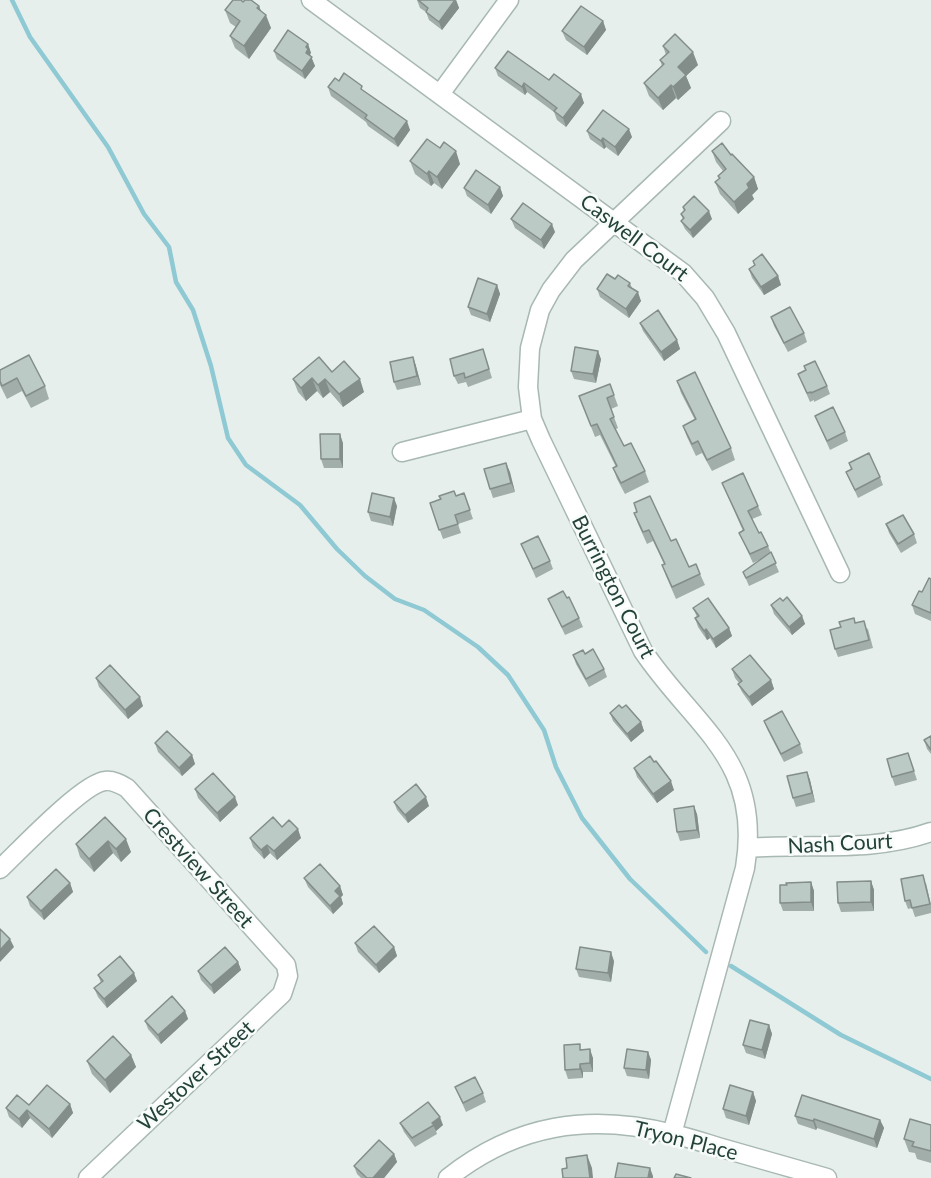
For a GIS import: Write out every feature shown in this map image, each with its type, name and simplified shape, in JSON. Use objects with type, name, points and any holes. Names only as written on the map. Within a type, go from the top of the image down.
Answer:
[{"type":"street","name":"Caswell Court","points":[[311,0],[684,273],[705,298],[726,333],[840,573]]},
{"type":"street","points":[[440,94],[509,0]]},
{"type":"street","name":"Burrington Court","points":[[672,1134],[745,868],[748,848],[744,801],[732,764],[708,730],[657,672],[643,651],[532,419],[528,387],[530,348],[540,310],[551,290],[574,260],[721,121]]},
{"type":"street","points":[[402,452],[532,419]]},
{"type":"street","name":"Crestview Street","points":[[0,869],[87,789],[105,780],[118,783],[127,788],[286,965]]},
{"type":"street","name":"Nash Court","points":[[748,848],[869,845],[910,840],[931,832]]},
{"type":"street","name":"Westover Street","points":[[88,1178],[282,994],[288,976],[286,965]]},
{"type":"street","name":"Tryon Place","points":[[448,1178],[472,1159],[492,1148],[534,1132],[578,1125],[623,1126],[672,1134],[827,1178]]},
{"type":"building","points":[[233,0],[243,2],[251,0],[266,15],[244,46],[230,36],[240,21],[225,10]]},
{"type":"building","points":[[418,0],[455,0],[439,22],[426,12],[428,8]]},
{"type":"building","points":[[581,6],[603,21],[584,47],[562,31]]},
{"type":"building","points":[[288,30],[308,44],[306,53],[312,57],[302,71],[274,51]]},
{"type":"building","points":[[675,34],[693,52],[678,67],[686,75],[658,98],[644,83],[664,64],[660,60],[669,52],[663,46]]},
{"type":"building","points":[[508,51],[549,80],[554,74],[581,94],[563,118],[554,111],[557,108],[524,83],[522,87],[495,68]]},
{"type":"building","points":[[344,73],[362,86],[361,89],[407,121],[394,139],[365,118],[367,115],[328,87],[335,78],[339,81]]},
{"type":"building","points":[[603,110],[629,129],[615,147],[603,138],[601,141],[587,131]]},
{"type":"building","points":[[427,139],[440,148],[444,142],[456,151],[437,177],[429,171],[427,174],[410,161]]},
{"type":"building","points":[[722,143],[754,177],[747,184],[749,188],[734,202],[715,182],[726,169],[712,151]]},
{"type":"building","points":[[476,170],[500,187],[488,205],[464,188]]},
{"type":"building","points":[[694,196],[709,211],[690,230],[681,221],[684,218],[681,214],[685,210],[683,207]]},
{"type":"building","points":[[523,203],[552,224],[541,240],[511,219]]},
{"type":"building","points":[[762,254],[778,276],[761,287],[749,269],[755,265],[753,261]]},
{"type":"building","points":[[607,274],[615,279],[618,275],[630,283],[628,286],[638,292],[626,309],[597,289]]},
{"type":"building","points":[[478,278],[497,285],[487,314],[468,307]]},
{"type":"building","points":[[790,307],[804,333],[784,343],[771,317]]},
{"type":"building","points":[[658,310],[677,340],[661,352],[640,323]]},
{"type":"building","points":[[575,347],[598,351],[593,374],[571,371]]},
{"type":"building","points":[[483,349],[489,369],[465,378],[464,373],[454,376],[450,359]]},
{"type":"building","points":[[29,355],[45,386],[26,396],[17,378],[2,386],[0,370]]},
{"type":"building","points":[[319,357],[332,372],[344,361],[360,379],[339,394],[325,379],[318,385],[312,378],[301,388],[293,379]]},
{"type":"building","points":[[413,357],[417,376],[394,382],[390,362]]},
{"type":"building","points":[[815,361],[827,386],[807,393],[798,374],[806,370],[804,366]]},
{"type":"building","points":[[695,372],[731,448],[707,460],[698,441],[692,444],[683,426],[696,419],[677,381]]},
{"type":"building","points":[[610,384],[614,395],[607,398],[614,417],[610,419],[624,446],[631,443],[645,471],[621,483],[613,468],[617,466],[597,424],[591,426],[579,396]]},
{"type":"building","points":[[833,407],[845,432],[827,441],[815,416]]},
{"type":"building","points":[[320,434],[340,434],[340,459],[321,459]]},
{"type":"building","points":[[869,453],[880,477],[855,490],[846,472],[852,469],[849,463]]},
{"type":"building","points":[[506,463],[511,483],[490,489],[484,469]]},
{"type":"building","points":[[743,473],[758,506],[748,511],[768,546],[750,554],[739,533],[744,530],[722,483]]},
{"type":"building","points":[[454,491],[456,496],[464,493],[470,510],[455,515],[458,524],[439,530],[430,503],[441,499],[439,496]]},
{"type":"building","points":[[372,493],[394,498],[390,517],[368,512]]},
{"type":"building","points":[[650,496],[671,541],[676,539],[689,567],[696,564],[700,574],[672,587],[662,565],[665,564],[649,530],[643,532],[634,513],[637,512],[634,503]]},
{"type":"building","points":[[903,515],[914,534],[898,544],[886,524]]},
{"type":"building","points":[[538,536],[550,561],[533,569],[521,544]]},
{"type":"building","points":[[771,552],[776,563],[746,578],[743,572]]},
{"type":"building","points":[[929,578],[931,579],[931,613],[912,605]]},
{"type":"building","points":[[563,591],[567,598],[569,597],[579,618],[562,627],[548,599]]},
{"type":"building","points":[[787,597],[802,616],[789,627],[771,605],[780,598],[783,601]]},
{"type":"building","points":[[708,598],[729,628],[713,639],[695,618],[699,616],[693,608]]},
{"type":"building","points":[[854,618],[855,623],[864,621],[869,640],[835,649],[830,630],[841,627],[839,622]]},
{"type":"building","points":[[593,649],[604,669],[586,679],[573,655],[583,650],[585,654]]},
{"type":"building","points":[[750,655],[771,680],[749,697],[738,684],[742,681],[732,669]]},
{"type":"building","points":[[110,665],[140,697],[125,710],[96,678]]},
{"type":"building","points":[[619,705],[622,708],[626,705],[641,722],[627,734],[610,713]]},
{"type":"building","points":[[782,711],[800,744],[781,754],[764,721]]},
{"type":"building","points":[[167,731],[192,755],[179,768],[155,743]]},
{"type":"building","points":[[931,736],[931,750],[924,740]]},
{"type":"building","points":[[908,753],[914,771],[892,777],[887,759]]},
{"type":"building","points":[[650,756],[671,781],[653,794],[634,768]]},
{"type":"building","points":[[807,772],[812,793],[793,798],[787,776]]},
{"type":"building","points":[[213,773],[235,797],[217,813],[195,789]]},
{"type":"building","points":[[416,784],[426,797],[405,815],[394,802]]},
{"type":"building","points":[[694,806],[697,830],[677,832],[674,809]]},
{"type":"building","points":[[105,817],[126,839],[116,849],[108,841],[89,859],[76,844]]},
{"type":"building","points":[[273,817],[282,827],[289,820],[298,829],[274,851],[267,845],[261,850],[250,838]]},
{"type":"building","points":[[320,864],[340,886],[335,891],[340,896],[330,906],[304,878]]},
{"type":"building","points":[[56,869],[70,883],[41,911],[27,897]]},
{"type":"building","points":[[923,875],[930,904],[912,908],[910,900],[905,901],[901,879]]},
{"type":"building","points":[[871,881],[871,902],[838,903],[837,882]]},
{"type":"building","points":[[811,882],[811,902],[780,903],[780,885]]},
{"type":"building","points":[[374,926],[394,947],[376,965],[355,943]]},
{"type":"building","points":[[0,929],[10,939],[0,950]]},
{"type":"building","points":[[225,947],[238,962],[211,985],[198,971]]},
{"type":"building","points":[[580,947],[611,952],[608,973],[576,969]]},
{"type":"building","points":[[120,956],[134,973],[104,999],[94,988],[103,981],[98,975]]},
{"type":"building","points":[[172,996],[185,1011],[158,1035],[145,1021]]},
{"type":"building","points":[[750,1020],[769,1025],[762,1050],[743,1045]]},
{"type":"building","points":[[113,1036],[131,1055],[105,1080],[87,1061]]},
{"type":"building","points":[[580,1044],[580,1050],[590,1049],[590,1063],[580,1064],[580,1069],[565,1070],[564,1045]]},
{"type":"building","points":[[627,1049],[648,1052],[646,1070],[624,1068]]},
{"type":"building","points":[[475,1077],[483,1093],[463,1103],[455,1087]]},
{"type":"building","points":[[47,1085],[70,1104],[49,1129],[27,1110],[19,1119],[6,1108],[17,1095],[29,1105]]},
{"type":"building","points":[[730,1085],[753,1092],[746,1116],[723,1109]]},
{"type":"building","points":[[802,1095],[880,1120],[874,1139],[814,1119],[813,1121],[795,1116]]},
{"type":"building","points":[[428,1102],[440,1117],[432,1123],[434,1125],[412,1138],[400,1123]]},
{"type":"building","points":[[910,1119],[931,1125],[931,1151],[912,1146],[914,1142],[904,1139]]},
{"type":"building","points":[[379,1140],[394,1154],[373,1178],[367,1178],[354,1166]]},
{"type":"building","points":[[587,1155],[590,1178],[563,1178],[562,1169],[567,1168],[566,1158]]},
{"type":"building","points":[[618,1163],[650,1168],[648,1178],[615,1178]]},
{"type":"building","points":[[676,1174],[691,1178],[674,1178]]},
{"type":"waterway","points":[[12,0],[30,37],[108,147],[144,214],[169,247],[176,282],[193,310],[211,366],[228,438],[246,465],[300,505],[337,549],[365,576],[395,599],[424,610],[478,647],[508,675],[544,730],[556,767],[582,818],[630,879],[706,952]]},
{"type":"waterway","points":[[731,966],[841,1035],[931,1079]]}]
